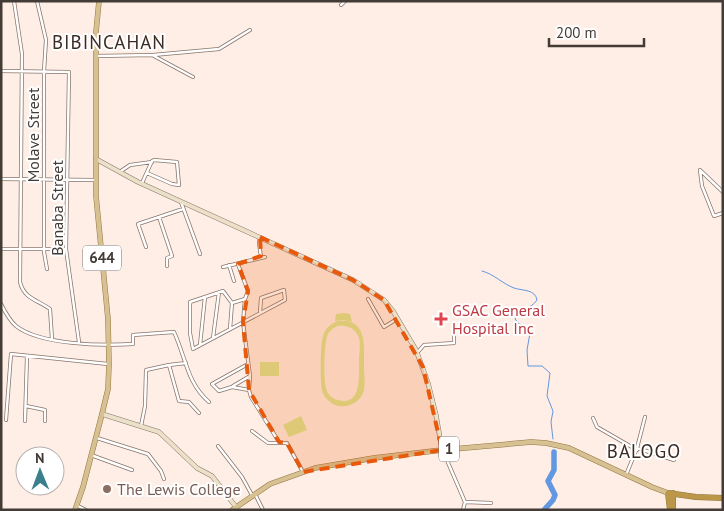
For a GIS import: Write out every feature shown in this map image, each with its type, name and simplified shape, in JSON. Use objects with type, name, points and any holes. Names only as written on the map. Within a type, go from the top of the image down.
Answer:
[{"type":"highway","name":"1","points":[[670,493],[696,497],[723,498]]},
{"type":"highway","points":[[670,493],[670,510]]},
{"type":"highway","points":[[670,493],[673,510]]},
{"type":"main road","name":"644","points":[[75,508],[92,455],[102,414],[108,388],[110,364],[106,295],[96,216],[96,56],[99,1]]},
{"type":"main road","name":"1","points":[[234,509],[253,494],[276,480],[303,472],[374,458],[531,442],[569,448],[670,493]]},
{"type":"street","points":[[14,1],[21,40],[20,249],[22,287],[32,300],[50,308],[52,339]]},
{"type":"street","name":"Molave Street","points":[[37,1],[46,40],[44,71],[44,249],[46,269]]},
{"type":"street","points":[[341,5],[345,1]]},
{"type":"street","points":[[96,56],[153,55],[219,49],[250,30]]},
{"type":"street","points":[[153,55],[192,77]]},
{"type":"street","points":[[1,71],[44,71]]},
{"type":"street","name":"Banaba Street","points":[[44,71],[68,72],[66,249],[79,342]]},
{"type":"street","points":[[96,159],[142,184],[353,280],[384,300],[417,353],[426,375],[442,450],[465,502],[463,510]]},
{"type":"street","points":[[120,172],[130,165],[152,162],[154,160],[177,162],[179,185],[172,184],[147,173]]},
{"type":"street","points":[[142,184],[152,162]]},
{"type":"street","points":[[723,192],[700,170],[702,186],[714,216],[723,213]]},
{"type":"street","points":[[1,179],[95,180]]},
{"type":"street","points":[[181,201],[200,254]]},
{"type":"street","points":[[146,247],[137,225],[184,209]]},
{"type":"street","points":[[159,217],[172,256],[167,258],[167,266]]},
{"type":"street","points":[[260,237],[261,257]]},
{"type":"street","points":[[1,249],[66,249]]},
{"type":"street","points":[[223,267],[265,257]]},
{"type":"street","points":[[238,264],[248,291],[245,299],[243,322],[250,376],[249,390],[251,397],[279,442]]},
{"type":"street","points":[[229,266],[234,281]]},
{"type":"street","points":[[230,329],[232,303],[223,290],[190,302],[190,333],[193,349],[285,300],[284,290],[262,298],[260,313]]},
{"type":"street","points":[[213,338],[219,292]]},
{"type":"street","points":[[200,345],[205,297]]},
{"type":"street","points":[[232,303],[245,299]]},
{"type":"street","points":[[368,300],[384,327],[397,319]]},
{"type":"street","points":[[1,304],[6,314],[17,326],[42,338],[109,345],[132,344],[133,335],[174,332],[192,383],[209,402]]},
{"type":"street","points":[[1,318],[6,314]]},
{"type":"street","points":[[417,353],[424,345],[454,343],[454,327]]},
{"type":"street","points":[[6,420],[11,354],[110,364]]},
{"type":"street","points":[[25,421],[27,356]]},
{"type":"street","points":[[141,426],[145,406],[146,370],[186,363]]},
{"type":"street","points":[[248,364],[212,384],[219,392],[232,387],[250,376]]},
{"type":"street","points":[[169,366],[179,401],[189,402],[199,413]]},
{"type":"street","points":[[232,387],[249,390]]},
{"type":"street","points":[[26,406],[45,410],[45,421]]},
{"type":"street","points":[[102,414],[159,432],[197,468],[212,476],[234,509]]},
{"type":"street","points":[[626,475],[637,449],[645,417]]},
{"type":"street","points":[[593,418],[597,427],[637,449],[674,460]]},
{"type":"street","points":[[252,431],[268,443],[287,443],[303,472]]},
{"type":"street","points":[[96,438],[148,454],[161,471],[164,479]]},
{"type":"street","points":[[218,446],[264,510]]},
{"type":"street","points":[[92,455],[132,470]]},
{"type":"street","points":[[465,502],[491,503]]},
{"type":"street","points":[[75,508],[86,510]]},
{"type":"highlighted area","points":[[260,237],[353,280],[384,300],[423,367],[442,450],[303,472],[287,443],[279,442],[249,390],[243,322],[248,291],[238,264],[261,256]]},
{"type":"green space","points":[[336,314],[350,314],[352,322],[335,321]]},
{"type":"green space","points":[[338,321],[348,321],[355,324],[362,335],[364,343],[364,390],[356,402],[347,406],[337,406],[332,403],[324,396],[321,386],[324,333]],"holes":[[[340,326],[353,330],[359,337],[360,343],[358,388],[351,399],[346,401],[336,400],[330,396],[325,380],[327,337],[332,329]]]},
{"type":"green space","points":[[260,362],[279,362],[279,376],[260,376]]},
{"type":"green space","points":[[301,416],[307,430],[289,437],[283,425]]},
{"type":"waterway","points":[[482,271],[491,274],[514,288],[531,292],[536,296],[537,300],[535,303],[520,313],[515,319],[519,324],[526,326],[530,333],[527,350],[528,366],[542,366],[550,373],[547,396],[553,411],[551,422],[553,439]]},
{"type":"waterway","points":[[544,510],[555,495],[548,481],[554,470],[554,452]]},
{"type":"place","name":"GSAC General Hospital Inc","points":[[441,319]]},
{"type":"place","name":"The Lewis College","points":[[107,489]]},
{"type":"district","name":"BIBINCAHAN","points":[[109,42]]},
{"type":"district","name":"BALOGO","points":[[644,451]]}]
